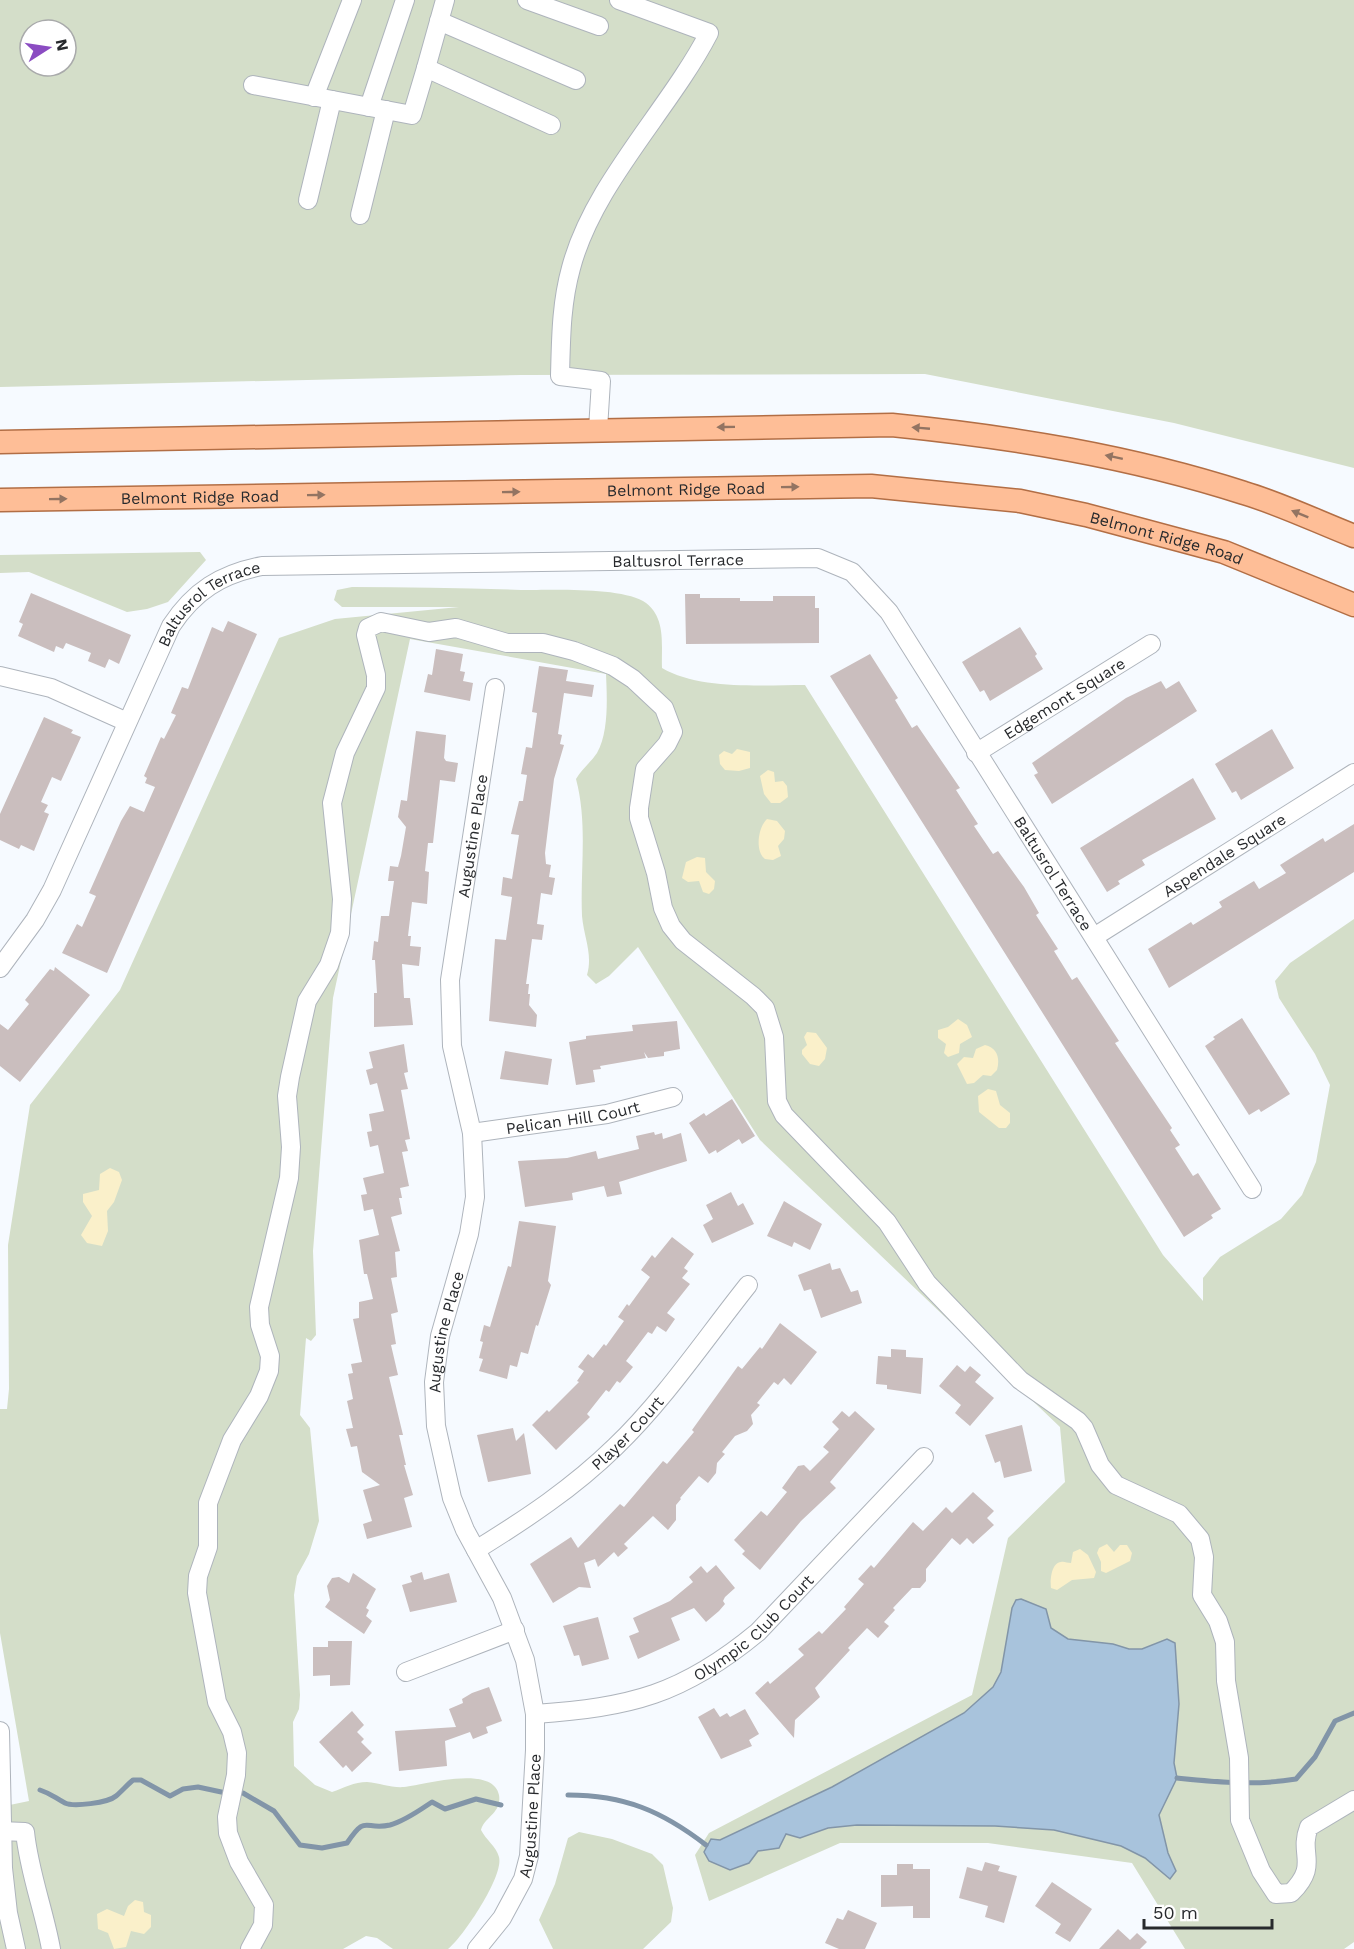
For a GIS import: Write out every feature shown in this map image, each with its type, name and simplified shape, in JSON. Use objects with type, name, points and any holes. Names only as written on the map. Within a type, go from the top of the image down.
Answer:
[{"type":"main road","points":[[0,442],[892,425],[990,436],[1075,449],[1196,478],[1246,493],[1354,536]]},
{"type":"main road","name":"Belmont Ridge Road","points":[[0,500],[871,486],[1020,501],[1109,520],[1224,552],[1354,604]]},
{"type":"street","points":[[308,200],[323,98],[352,0]]},
{"type":"street","points":[[360,214],[378,109],[405,0]]},
{"type":"street","points":[[253,85],[412,115],[445,0]]},
{"type":"street","points":[[527,0],[599,26]]},
{"type":"street","points":[[598,429],[601,381],[560,376],[561,321],[571,267],[592,214],[693,64],[709,33],[619,0]]},
{"type":"street","points":[[439,21],[576,80]]},
{"type":"street","points":[[426,68],[551,125]]},
{"type":"street","name":"Baltusrol Terrace","points":[[0,968],[35,920],[52,890],[171,626],[182,609],[198,593],[218,579],[238,570],[262,566],[818,558],[852,572],[890,612],[976,753],[1252,1189]]},
{"type":"street","points":[[250,1949],[263,1925],[264,1905],[231,1843],[227,1825],[228,1809],[236,1775],[235,1743],[217,1702],[200,1617],[197,1584],[208,1547],[208,1503],[232,1440],[259,1396],[269,1371],[270,1356],[261,1325],[259,1307],[289,1178],[291,1147],[288,1088],[307,1001],[329,965],[340,933],[342,910],[332,818],[334,791],[348,747],[376,688],[376,675],[366,635],[368,628],[381,622],[429,632],[456,628],[507,643],[543,643],[568,649],[625,672],[664,708],[672,732],[667,744],[645,769],[639,818],[666,918],[696,954],[753,996],[765,1008],[774,1037],[777,1101],[784,1115],[886,1222],[927,1283],[1020,1380],[1084,1428],[1096,1459],[1116,1485],[1179,1514],[1195,1531],[1204,1557],[1202,1594],[1218,1621],[1225,1642],[1226,1681],[1240,1785],[1240,1820],[1247,1842],[1271,1889],[1276,1894],[1291,1893],[1305,1876],[1309,1859],[1306,1843],[1309,1827],[1354,1800]]},
{"type":"street","name":"Edgemont Square","points":[[976,753],[1151,644]]},
{"type":"street","points":[[0,676],[51,688],[127,722]]},
{"type":"street","name":"Augustine Place","points":[[477,1949],[508,1909],[523,1879],[529,1856],[535,1714],[525,1660],[515,1630],[452,1498],[436,1426],[434,1382],[447,1301],[469,1234],[474,1197],[472,1133],[452,1046],[450,980],[495,688]]},
{"type":"street","name":"Aspendale Square","points":[[1094,937],[1354,773]]},
{"type":"street","name":"Pelican Hill Court","points":[[472,1133],[607,1113],[673,1097]]},
{"type":"street","name":"Player Court","points":[[476,1550],[548,1504],[616,1446],[650,1410],[748,1285]]},
{"type":"street","name":"Olympic Club Court","points":[[535,1714],[597,1710],[637,1701],[671,1689],[731,1654],[758,1632],[924,1457]]},
{"type":"street","points":[[406,1672],[515,1630]]},
{"type":"street","points":[[0,1731],[4,1880],[16,1949]]},
{"type":"street","points":[[2,1831],[25,1832],[27,1854],[45,1917],[51,1949]]},
{"type":"green space","points":[[0,0],[1354,0],[1354,468],[1174,423],[925,374],[521,375],[0,387]]},
{"type":"green space","points":[[200,552],[206,560],[168,602],[147,609],[127,612],[29,572],[0,573],[0,555]]},
{"type":"green space","points":[[352,587],[566,590],[618,593],[643,601],[656,615],[661,632],[662,668],[677,675],[712,683],[805,685],[1163,1255],[1203,1301],[1203,1278],[1220,1257],[1281,1219],[1302,1195],[1316,1162],[1330,1085],[1315,1054],[1279,998],[1275,981],[1290,963],[1354,919],[1354,1942],[1344,1949],[1185,1949],[1132,1863],[988,1843],[840,1843],[709,1901],[695,1855],[709,1833],[972,1695],[1008,1538],[1065,1482],[1060,1427],[760,1140],[638,947],[609,976],[596,984],[587,975],[589,953],[582,916],[582,813],[576,779],[597,753],[604,735],[606,674],[410,639],[333,998],[313,1251],[316,1335],[311,1341],[306,1338],[300,1415],[310,1428],[319,1521],[309,1554],[297,1576],[294,1595],[300,1695],[299,1709],[293,1722],[294,1766],[315,1785],[332,1792],[362,1782],[404,1787],[441,1780],[471,1778],[484,1780],[494,1786],[499,1795],[498,1806],[481,1830],[496,1850],[499,1866],[481,1906],[448,1949],[393,1949],[377,1938],[366,1936],[343,1949],[0,1949],[0,1807],[29,1801],[0,1633],[0,1409],[7,1409],[9,1389],[8,1245],[30,1105],[120,990],[279,638],[335,619],[459,607],[342,607],[334,600],[337,590]]},
{"type":"green space","points":[[579,1832],[612,1839],[652,1854],[663,1865],[673,1908],[671,1922],[643,1949],[553,1949],[539,1920],[555,1884],[568,1838]]},
{"type":"sand","points":[[737,749],[750,752],[750,768],[739,771],[725,770],[720,764],[719,755],[724,751],[732,754]]},
{"type":"sand","points":[[768,770],[774,772],[775,782],[783,781],[787,786],[788,797],[780,803],[771,803],[764,794],[760,776]]},
{"type":"sand","points":[[767,819],[777,821],[785,831],[784,839],[778,846],[781,856],[773,860],[765,859],[759,844],[760,832]]},
{"type":"sand","points":[[697,857],[705,858],[706,872],[715,881],[714,889],[709,894],[703,892],[699,881],[688,882],[682,878],[686,862]]},
{"type":"sand","points":[[958,1019],[967,1025],[972,1037],[960,1044],[959,1053],[948,1057],[944,1053],[946,1044],[938,1038],[938,1030],[948,1027]]},
{"type":"sand","points":[[807,1032],[816,1033],[827,1048],[825,1059],[819,1066],[810,1064],[802,1054],[802,1050],[807,1045],[804,1037]]},
{"type":"sand","points":[[985,1045],[997,1054],[997,1070],[991,1076],[983,1075],[974,1083],[967,1084],[957,1064],[964,1057],[973,1058],[976,1049]]},
{"type":"sand","points":[[988,1089],[996,1091],[1000,1105],[1010,1113],[1010,1123],[1006,1128],[999,1128],[979,1112],[978,1096]]},
{"type":"sand","points":[[110,1168],[119,1172],[122,1180],[114,1202],[107,1211],[108,1231],[102,1246],[87,1243],[81,1235],[92,1216],[83,1202],[83,1194],[99,1190],[100,1174]]},
{"type":"sand","points":[[1107,1544],[1114,1552],[1120,1545],[1127,1545],[1132,1553],[1130,1561],[1106,1573],[1101,1571],[1101,1562],[1097,1553],[1099,1548]]},
{"type":"sand","points":[[1080,1549],[1088,1555],[1096,1572],[1094,1578],[1072,1580],[1057,1590],[1051,1588],[1051,1577],[1055,1565],[1062,1562],[1071,1563],[1073,1552]]},
{"type":"sand","points":[[135,1900],[143,1902],[144,1912],[151,1915],[151,1927],[144,1934],[131,1931],[126,1947],[114,1949],[108,1933],[98,1929],[97,1914],[107,1909],[124,1916],[128,1906]]},
{"type":"water","points":[[1021,1599],[1046,1609],[1051,1628],[1068,1639],[1113,1644],[1129,1649],[1142,1649],[1167,1639],[1175,1643],[1179,1704],[1174,1763],[1177,1778],[1159,1815],[1168,1853],[1176,1871],[1170,1879],[1145,1858],[1121,1846],[1054,1830],[995,1826],[857,1825],[828,1828],[800,1838],[786,1834],[779,1848],[758,1851],[749,1863],[730,1870],[709,1861],[704,1852],[711,1839],[720,1840],[832,1787],[964,1713],[993,1687],[1001,1672],[1012,1608],[1016,1600]]},
{"type":"building","points":[[31,593],[131,635],[119,664],[109,659],[105,668],[88,661],[91,653],[66,643],[63,649],[56,646],[54,652],[18,636],[23,624],[19,622]]},
{"type":"building","points":[[685,594],[700,594],[700,598],[740,598],[740,601],[773,601],[773,596],[815,596],[815,608],[819,608],[819,643],[686,644]]},
{"type":"building","points":[[228,621],[257,634],[107,973],[62,953],[77,924],[82,927],[96,896],[89,893],[121,821],[130,806],[144,812],[155,787],[145,783],[147,778],[144,776],[161,737],[164,739],[176,715],[171,713],[182,687],[188,689],[212,627],[223,632]]},
{"type":"building","points":[[1020,627],[1037,654],[1035,656],[1043,669],[990,701],[984,690],[980,692],[962,662]]},
{"type":"building","points":[[436,649],[463,654],[460,671],[465,672],[463,681],[473,683],[470,701],[424,692],[428,674],[432,675]]},
{"type":"building","points":[[870,654],[898,698],[895,700],[912,728],[917,725],[960,788],[956,790],[978,824],[974,826],[993,854],[998,851],[1024,887],[1039,913],[1036,915],[1058,949],[1054,951],[1072,980],[1077,977],[1119,1041],[1115,1043],[1172,1128],[1170,1130],[1180,1145],[1175,1148],[1193,1176],[1198,1173],[1221,1209],[1211,1215],[1213,1218],[1184,1237],[830,676]]},
{"type":"building","points":[[539,666],[568,670],[566,681],[594,685],[592,697],[564,693],[558,734],[562,735],[560,744],[564,745],[554,779],[545,853],[546,864],[551,865],[549,877],[555,878],[552,895],[541,893],[537,924],[544,925],[542,940],[532,939],[526,984],[529,984],[529,1005],[537,1015],[536,1027],[489,1021],[495,939],[506,940],[512,897],[501,895],[503,877],[512,879],[519,835],[511,834],[519,801],[523,801],[527,775],[521,774],[526,747],[532,748],[537,713],[532,712]]},
{"type":"building","points":[[1161,681],[1166,689],[1179,681],[1197,711],[1052,804],[1034,775],[1038,773],[1032,763],[1126,698]]},
{"type":"building","points":[[44,717],[73,730],[71,733],[81,737],[61,781],[52,777],[41,802],[48,805],[44,812],[49,814],[34,851],[21,845],[19,849],[0,840],[0,814]]},
{"type":"building","points":[[1272,729],[1294,768],[1241,800],[1236,791],[1232,793],[1215,764]]},
{"type":"building","points":[[416,731],[446,735],[444,758],[446,761],[458,763],[455,782],[440,780],[433,843],[428,843],[425,871],[429,872],[427,904],[412,902],[408,936],[411,936],[410,946],[421,947],[419,966],[402,964],[404,998],[410,998],[413,1025],[374,1027],[374,993],[377,993],[375,960],[372,960],[374,941],[378,942],[381,916],[389,916],[394,881],[388,881],[390,866],[398,867],[401,856],[406,827],[398,817],[401,800],[407,801]]},
{"type":"building","points":[[1193,778],[1216,819],[1142,860],[1145,865],[1118,881],[1120,884],[1107,892],[1080,848]]},
{"type":"building","points":[[1354,824],[1354,872],[1169,988],[1148,949],[1191,922],[1193,925],[1222,907],[1219,902],[1254,881],[1259,889],[1286,873],[1280,865],[1323,838],[1325,842]]},
{"type":"building","points":[[55,967],[90,995],[20,1082],[0,1066],[0,1024],[8,1030],[29,1004],[25,1000],[50,969],[54,971]]},
{"type":"building","points":[[1242,1018],[1290,1094],[1261,1112],[1259,1109],[1249,1115],[1205,1046],[1215,1039],[1213,1037]]},
{"type":"building","points":[[677,1021],[680,1049],[664,1052],[664,1056],[648,1058],[644,1052],[646,1058],[600,1066],[601,1069],[593,1070],[595,1082],[576,1085],[569,1042],[586,1039],[586,1036],[633,1031],[632,1025]]},
{"type":"building","points":[[404,1044],[408,1072],[404,1073],[408,1089],[401,1090],[410,1139],[405,1140],[408,1151],[402,1152],[409,1186],[400,1188],[402,1214],[391,1217],[400,1251],[395,1252],[397,1277],[391,1278],[398,1312],[391,1314],[396,1344],[391,1345],[398,1375],[389,1377],[403,1435],[399,1435],[406,1465],[404,1465],[413,1495],[404,1498],[412,1527],[367,1539],[363,1524],[372,1521],[363,1490],[380,1485],[362,1472],[357,1446],[351,1447],[346,1429],[353,1428],[347,1401],[353,1399],[348,1374],[353,1373],[351,1364],[362,1362],[353,1319],[359,1318],[359,1302],[373,1299],[367,1274],[364,1274],[359,1240],[379,1235],[373,1209],[364,1211],[361,1195],[367,1194],[363,1178],[384,1173],[378,1145],[370,1147],[367,1132],[372,1131],[369,1114],[384,1111],[377,1083],[370,1085],[366,1070],[373,1068],[369,1052]]},
{"type":"building","points":[[505,1051],[552,1059],[548,1085],[500,1079]]},
{"type":"building","points":[[732,1099],[755,1136],[742,1144],[739,1139],[717,1153],[716,1150],[709,1154],[689,1123],[704,1113],[706,1116]]},
{"type":"building","points":[[654,1132],[655,1135],[662,1133],[663,1139],[681,1133],[687,1161],[619,1182],[622,1194],[607,1197],[604,1186],[572,1193],[573,1200],[525,1207],[518,1161],[567,1158],[596,1151],[598,1159],[639,1149],[636,1136]]},
{"type":"building","points":[[731,1192],[738,1206],[743,1203],[754,1224],[712,1243],[703,1225],[713,1219],[706,1205]]},
{"type":"building","points":[[784,1201],[822,1224],[810,1250],[794,1242],[792,1247],[767,1236]]},
{"type":"building","points":[[519,1221],[556,1226],[548,1281],[551,1285],[538,1326],[536,1325],[528,1354],[521,1352],[517,1367],[510,1365],[507,1379],[479,1371],[483,1359],[479,1358],[483,1342],[480,1341],[484,1325],[490,1327],[508,1266],[511,1267]]},
{"type":"building","points":[[672,1237],[694,1254],[684,1268],[688,1271],[682,1278],[690,1284],[667,1313],[675,1319],[666,1332],[657,1326],[652,1334],[648,1332],[626,1361],[633,1367],[620,1383],[617,1381],[609,1392],[606,1390],[587,1414],[590,1417],[556,1450],[532,1425],[547,1410],[549,1412],[579,1382],[577,1381],[584,1371],[578,1367],[588,1354],[593,1358],[604,1344],[606,1346],[624,1321],[618,1317],[650,1277],[641,1270],[652,1255],[655,1258]]},
{"type":"building","points":[[830,1263],[832,1270],[840,1268],[851,1292],[858,1290],[862,1303],[821,1318],[811,1289],[804,1291],[798,1275]]},
{"type":"building","points":[[780,1323],[817,1352],[791,1385],[784,1378],[778,1385],[774,1382],[757,1403],[760,1405],[751,1415],[753,1424],[747,1431],[735,1436],[722,1452],[725,1454],[717,1463],[716,1473],[708,1483],[699,1476],[680,1498],[676,1505],[676,1520],[668,1530],[653,1516],[624,1544],[628,1548],[618,1557],[614,1552],[598,1567],[595,1559],[584,1563],[591,1588],[579,1587],[553,1603],[530,1564],[571,1537],[578,1548],[620,1504],[624,1507],[663,1461],[667,1464],[694,1432],[692,1430],[738,1366],[742,1369],[760,1347],[762,1349]]},
{"type":"building","points":[[891,1349],[906,1350],[906,1357],[923,1358],[921,1394],[887,1389],[887,1385],[876,1384],[878,1356],[891,1357]]},
{"type":"building","points":[[957,1365],[965,1372],[970,1366],[981,1375],[975,1382],[994,1398],[970,1426],[955,1413],[961,1405],[939,1386]]},
{"type":"building","points":[[842,1411],[849,1417],[855,1411],[875,1429],[830,1482],[836,1488],[801,1521],[760,1570],[742,1554],[745,1551],[734,1540],[761,1511],[767,1516],[787,1492],[782,1488],[798,1466],[804,1465],[810,1471],[829,1452],[823,1447],[839,1429],[832,1422]]},
{"type":"building","points":[[1022,1425],[1032,1471],[1004,1478],[1000,1461],[995,1463],[985,1435]]},
{"type":"building","points":[[513,1428],[516,1441],[524,1433],[531,1474],[488,1482],[477,1435]]},
{"type":"building","points":[[973,1492],[994,1511],[987,1518],[994,1525],[973,1544],[967,1538],[960,1545],[952,1538],[926,1569],[926,1581],[920,1588],[912,1588],[893,1608],[895,1610],[884,1622],[889,1626],[878,1638],[867,1628],[848,1648],[850,1650],[815,1688],[820,1697],[795,1720],[794,1738],[755,1693],[768,1681],[770,1684],[804,1655],[798,1649],[819,1631],[822,1634],[846,1609],[844,1607],[864,1584],[858,1579],[871,1565],[874,1568],[913,1522],[923,1531],[946,1507],[952,1513]]},
{"type":"building","points":[[716,1565],[735,1588],[725,1597],[723,1601],[725,1604],[706,1622],[694,1608],[671,1618],[680,1640],[638,1659],[629,1636],[639,1632],[633,1618],[670,1601],[693,1582],[689,1577],[701,1566],[707,1573]]},
{"type":"building","points":[[422,1572],[424,1580],[449,1573],[457,1602],[410,1612],[402,1585],[412,1582],[410,1576]]},
{"type":"building","points":[[353,1573],[376,1589],[366,1608],[369,1610],[366,1616],[372,1621],[364,1634],[325,1607],[330,1600],[327,1586],[332,1578],[339,1577],[349,1583]]},
{"type":"building","points":[[598,1617],[609,1659],[582,1666],[579,1655],[574,1656],[563,1626]]},
{"type":"building","points":[[328,1641],[352,1641],[350,1685],[330,1686],[330,1675],[313,1676],[313,1647],[328,1647]]},
{"type":"building","points":[[489,1687],[502,1721],[486,1727],[488,1733],[473,1739],[470,1732],[445,1741],[447,1766],[399,1771],[395,1731],[456,1727],[449,1709],[463,1703],[462,1699],[472,1693]]},
{"type":"building","points":[[714,1708],[720,1717],[727,1713],[730,1717],[745,1709],[759,1734],[749,1740],[752,1746],[721,1759],[698,1717]]},
{"type":"building","points":[[352,1711],[364,1725],[357,1732],[364,1739],[361,1742],[372,1753],[352,1772],[346,1765],[343,1768],[319,1742]]},
{"type":"building","points":[[985,1862],[1000,1866],[998,1871],[1017,1876],[1004,1923],[985,1917],[988,1906],[959,1898],[967,1867],[982,1871]]},
{"type":"building","points":[[897,1864],[913,1864],[913,1869],[930,1869],[930,1918],[913,1918],[913,1906],[881,1907],[881,1875],[897,1875]]},
{"type":"building","points":[[1052,1882],[1092,1909],[1070,1942],[1055,1933],[1061,1924],[1035,1906]]},
{"type":"building","points":[[848,1910],[877,1923],[865,1949],[839,1949],[825,1943],[837,1918],[843,1920]]},
{"type":"building","points":[[1118,1929],[1130,1940],[1137,1933],[1147,1942],[1140,1949],[1099,1949]]},
{"type":"waterway","points":[[1177,1778],[1251,1783],[1296,1779],[1315,1757],[1335,1721],[1354,1713]]},
{"type":"waterway","points":[[40,1790],[65,1803],[75,1805],[90,1804],[112,1798],[133,1780],[141,1780],[170,1796],[183,1789],[198,1787],[226,1793],[243,1793],[274,1811],[300,1845],[322,1848],[347,1843],[358,1828],[363,1826],[396,1823],[432,1802],[445,1809],[476,1799],[501,1805]]},
{"type":"waterway","points":[[568,1795],[607,1798],[642,1807],[674,1823],[706,1845]]}]
